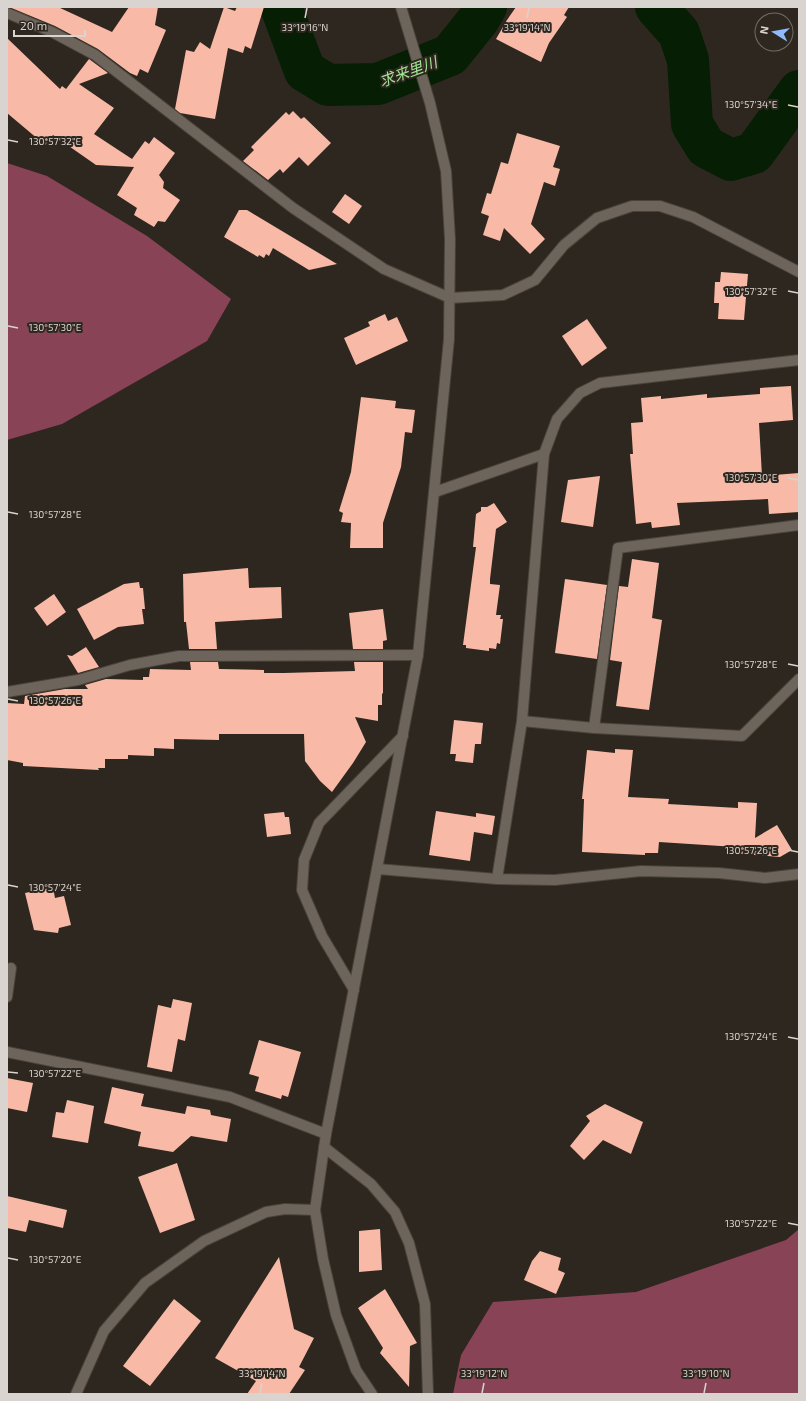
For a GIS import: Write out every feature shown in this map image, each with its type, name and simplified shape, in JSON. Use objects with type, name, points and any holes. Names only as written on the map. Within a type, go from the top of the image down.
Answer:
[{"type":"street","points":[[372,1394],[356,1370],[336,1315],[323,1259],[315,1210],[326,1134],[378,870],[418,655],[449,339],[450,239],[446,171],[430,103],[401,7]]},
{"type":"street","points":[[7,13],[52,32],[95,55],[293,208],[384,269],[450,298],[503,295],[535,280],[564,245],[597,218],[632,206],[660,206],[694,217],[799,272]]},
{"type":"street","points":[[497,880],[522,721],[544,454],[557,420],[580,393],[600,384],[799,360]]},
{"type":"street","points":[[434,492],[544,454]]},
{"type":"street","points":[[594,728],[618,548],[799,525]]},
{"type":"street","points":[[7,692],[78,680],[130,665],[179,656],[418,655]]},
{"type":"street","points":[[522,721],[594,728],[742,736],[799,679]]},
{"type":"street","points":[[354,990],[322,936],[302,890],[304,860],[320,823],[403,735]]},
{"type":"street","points":[[378,870],[497,880],[555,880],[641,871],[719,873],[765,878],[799,874]]},
{"type":"street","points":[[7,997],[11,968]]},
{"type":"street","points":[[7,1052],[230,1097],[326,1134]]},
{"type":"street","points":[[324,1147],[371,1184],[394,1212],[409,1243],[425,1304],[428,1394]]},
{"type":"street","points":[[76,1394],[104,1331],[145,1283],[204,1241],[266,1212],[285,1209],[315,1210]]},
{"type":"shaded area","points":[[7,163],[47,176],[147,236],[231,299],[207,341],[62,424],[7,440]]},
{"type":"shaded area","points":[[799,1229],[799,1394],[453,1394],[461,1355],[493,1302],[636,1292],[786,1240]]},
{"type":"building","points":[[9,7],[58,7],[112,32],[129,7],[158,7],[155,25],[166,30],[148,73],[140,69],[137,76],[130,73],[98,49],[55,26]]},
{"type":"building","points":[[224,7],[235,11],[237,7],[264,7],[251,49],[245,46],[243,53],[228,48],[215,119],[180,113],[175,109],[186,50],[194,52],[200,42],[210,49]]},
{"type":"building","points":[[516,7],[569,7],[564,15],[567,17],[549,43],[541,62],[496,39]]},
{"type":"building","points":[[7,38],[60,89],[62,86],[66,89],[89,59],[108,73],[79,84],[114,108],[94,134],[132,159],[145,141],[149,144],[154,137],[175,153],[159,175],[164,182],[163,188],[180,200],[165,222],[158,221],[154,227],[134,215],[137,208],[117,195],[134,167],[96,165],[53,135],[45,145],[7,113]]},
{"type":"building","points":[[293,111],[301,119],[304,117],[331,143],[308,166],[299,157],[283,173],[280,169],[268,180],[243,161],[254,150],[251,147],[286,112],[289,115]]},
{"type":"building","points":[[517,133],[560,146],[553,167],[560,169],[555,186],[544,182],[531,224],[545,239],[530,254],[504,228],[500,241],[483,235],[489,216],[481,213],[487,193],[491,194],[501,162],[508,164]]},
{"type":"building","points":[[345,194],[362,206],[349,224],[332,212]]},
{"type":"building","points":[[239,210],[247,210],[337,264],[309,270],[273,248],[269,256],[266,254],[264,258],[259,255],[258,257],[224,237]]},
{"type":"building","points":[[721,272],[748,274],[744,320],[718,319],[719,303],[714,303],[715,282],[720,282]]},
{"type":"building","points":[[385,314],[388,321],[397,317],[408,341],[356,365],[344,338],[370,326],[368,322]]},
{"type":"building","points":[[587,319],[607,348],[582,366],[562,336]]},
{"type":"building","points":[[791,386],[793,420],[759,423],[762,476],[799,473],[799,512],[769,514],[768,499],[677,503],[680,525],[652,528],[651,522],[636,524],[630,454],[633,454],[631,423],[643,422],[641,398],[661,396],[661,399],[707,394],[707,398],[760,394],[760,388]]},
{"type":"building","points":[[361,397],[396,401],[395,408],[415,410],[412,433],[405,432],[401,467],[383,523],[383,548],[350,548],[351,523],[341,522],[343,513],[339,511],[351,472]]},
{"type":"building","points":[[600,476],[593,527],[561,522],[568,480]]},
{"type":"building","points":[[494,503],[507,522],[496,529],[490,579],[490,584],[500,585],[496,615],[501,615],[500,619],[503,619],[500,644],[497,643],[496,649],[489,648],[489,651],[466,648],[466,645],[463,645],[476,547],[473,547],[476,514],[481,511],[481,507],[487,507]]},
{"type":"building","points":[[632,559],[659,563],[652,618],[662,620],[649,710],[616,706],[622,662],[610,660],[619,586],[628,587]]},
{"type":"building","points":[[248,568],[249,588],[281,587],[282,618],[215,622],[217,649],[189,649],[186,622],[184,622],[183,574]]},
{"type":"building","points":[[565,579],[607,585],[597,659],[555,653]]},
{"type":"building","points":[[139,582],[140,588],[143,588],[145,609],[142,609],[144,624],[118,627],[94,640],[77,609],[124,584]]},
{"type":"building","points":[[54,594],[66,612],[47,626],[34,608]]},
{"type":"building","points":[[383,609],[387,640],[383,641],[383,649],[353,649],[349,613]]},
{"type":"building","points":[[86,647],[99,667],[78,673],[67,655],[72,656]]},
{"type":"building","points":[[190,662],[218,662],[219,669],[264,670],[264,673],[284,673],[355,671],[354,662],[383,662],[382,705],[378,705],[378,721],[355,717],[366,742],[332,792],[320,781],[305,761],[304,734],[219,734],[219,740],[174,739],[174,749],[154,748],[154,756],[128,755],[128,759],[105,759],[105,768],[98,768],[99,770],[23,766],[23,763],[7,760],[7,703],[24,704],[25,696],[65,689],[88,689],[85,685],[106,679],[143,680],[143,677],[149,677],[150,669],[191,670]]},
{"type":"building","points":[[454,720],[483,723],[481,744],[475,744],[473,763],[455,761],[456,754],[450,754]]},
{"type":"building","points":[[615,749],[633,750],[628,797],[669,799],[668,804],[738,808],[738,802],[757,803],[755,838],[777,825],[792,850],[780,857],[729,853],[736,849],[736,847],[659,842],[658,853],[645,853],[645,855],[582,852],[584,799],[582,799],[587,750],[615,753]]},
{"type":"building","points":[[436,811],[476,817],[476,813],[495,816],[492,835],[474,832],[470,861],[429,855]]},
{"type":"building","points":[[284,812],[285,817],[289,817],[291,834],[267,837],[264,814]]},
{"type":"building","points":[[53,887],[55,898],[64,896],[71,925],[59,928],[58,933],[34,930],[25,893]]},
{"type":"building","points":[[173,999],[192,1003],[185,1041],[178,1039],[172,1072],[147,1067],[158,1005],[171,1008]]},
{"type":"building","points":[[259,1040],[301,1052],[288,1097],[282,1095],[281,1099],[255,1091],[259,1077],[249,1074]]},
{"type":"building","points":[[7,1078],[33,1083],[27,1112],[7,1108]]},
{"type":"building","points":[[112,1087],[144,1094],[141,1106],[185,1114],[187,1106],[210,1110],[211,1115],[231,1119],[227,1142],[191,1136],[173,1152],[138,1146],[141,1132],[104,1123]]},
{"type":"building","points":[[67,1100],[94,1106],[88,1143],[52,1137],[56,1112],[64,1113]]},
{"type":"building","points":[[605,1104],[643,1122],[631,1154],[603,1140],[584,1160],[570,1146],[590,1121],[586,1116]]},
{"type":"building","points":[[177,1163],[195,1220],[160,1233],[138,1177]]},
{"type":"building","points":[[7,1196],[67,1210],[63,1228],[29,1220],[26,1232],[7,1228]]},
{"type":"building","points":[[380,1229],[382,1270],[359,1272],[359,1231]]},
{"type":"building","points":[[540,1251],[561,1258],[558,1270],[565,1273],[556,1294],[524,1280],[532,1261]]},
{"type":"building","points":[[279,1257],[294,1329],[314,1338],[299,1367],[305,1370],[289,1394],[247,1394],[256,1381],[215,1358]]},
{"type":"building","points":[[385,1289],[417,1343],[410,1346],[409,1387],[380,1353],[383,1348],[358,1308]]},
{"type":"building","points":[[174,1299],[201,1321],[150,1386],[123,1366]]},
{"type":"waterway","name":"求来里川","points":[[281,7],[305,71],[328,85],[378,84],[450,55],[479,19],[486,7]]},
{"type":"waterway","name":"求来里川","points":[[656,7],[679,33],[688,60],[692,124],[706,147],[731,160],[754,153],[799,91]]}]
